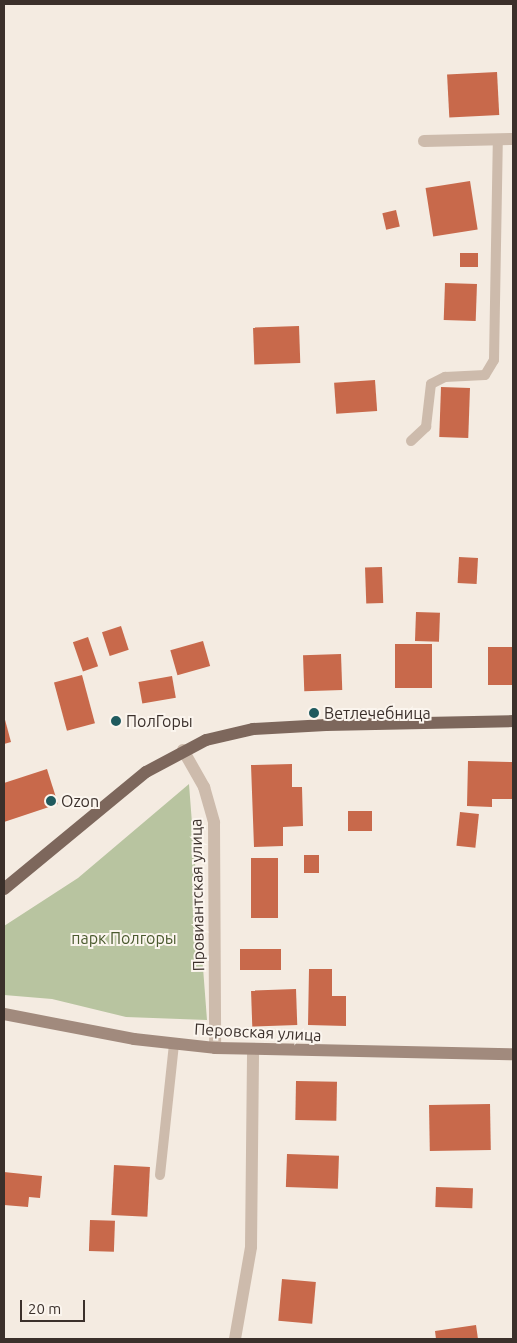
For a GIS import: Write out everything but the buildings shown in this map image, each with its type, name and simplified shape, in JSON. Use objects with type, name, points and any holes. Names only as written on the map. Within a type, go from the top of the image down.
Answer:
[{"type":"main road","points":[[4,888],[128,785],[183,750],[206,740],[253,729],[513,721]]},
{"type":"main road","name":"Перовская улица","points":[[4,1014],[174,1044],[215,1048],[513,1054]]},
{"type":"street","points":[[424,141],[513,139]]},
{"type":"street","name":"Провиантская улица","points":[[183,750],[204,787],[214,823],[215,1048]]},
{"type":"street","points":[[235,1339],[251,1247],[253,1050]]},
{"type":"lane","points":[[411,441],[426,427],[431,384],[445,378],[485,375],[494,360],[498,140]]},
{"type":"lane","points":[[160,1175],[174,1044]]},
{"type":"green space","name":"парк Полгоры","points":[[189,784],[207,1020],[126,1017],[52,999],[4,995],[4,926],[78,878]]},
{"type":"place","name":"Ветлечебница","points":[[314,713]]},
{"type":"place","name":"ПолГоры","points":[[116,721]]},
{"type":"place","name":"Ozon","points":[[51,801]]}]
